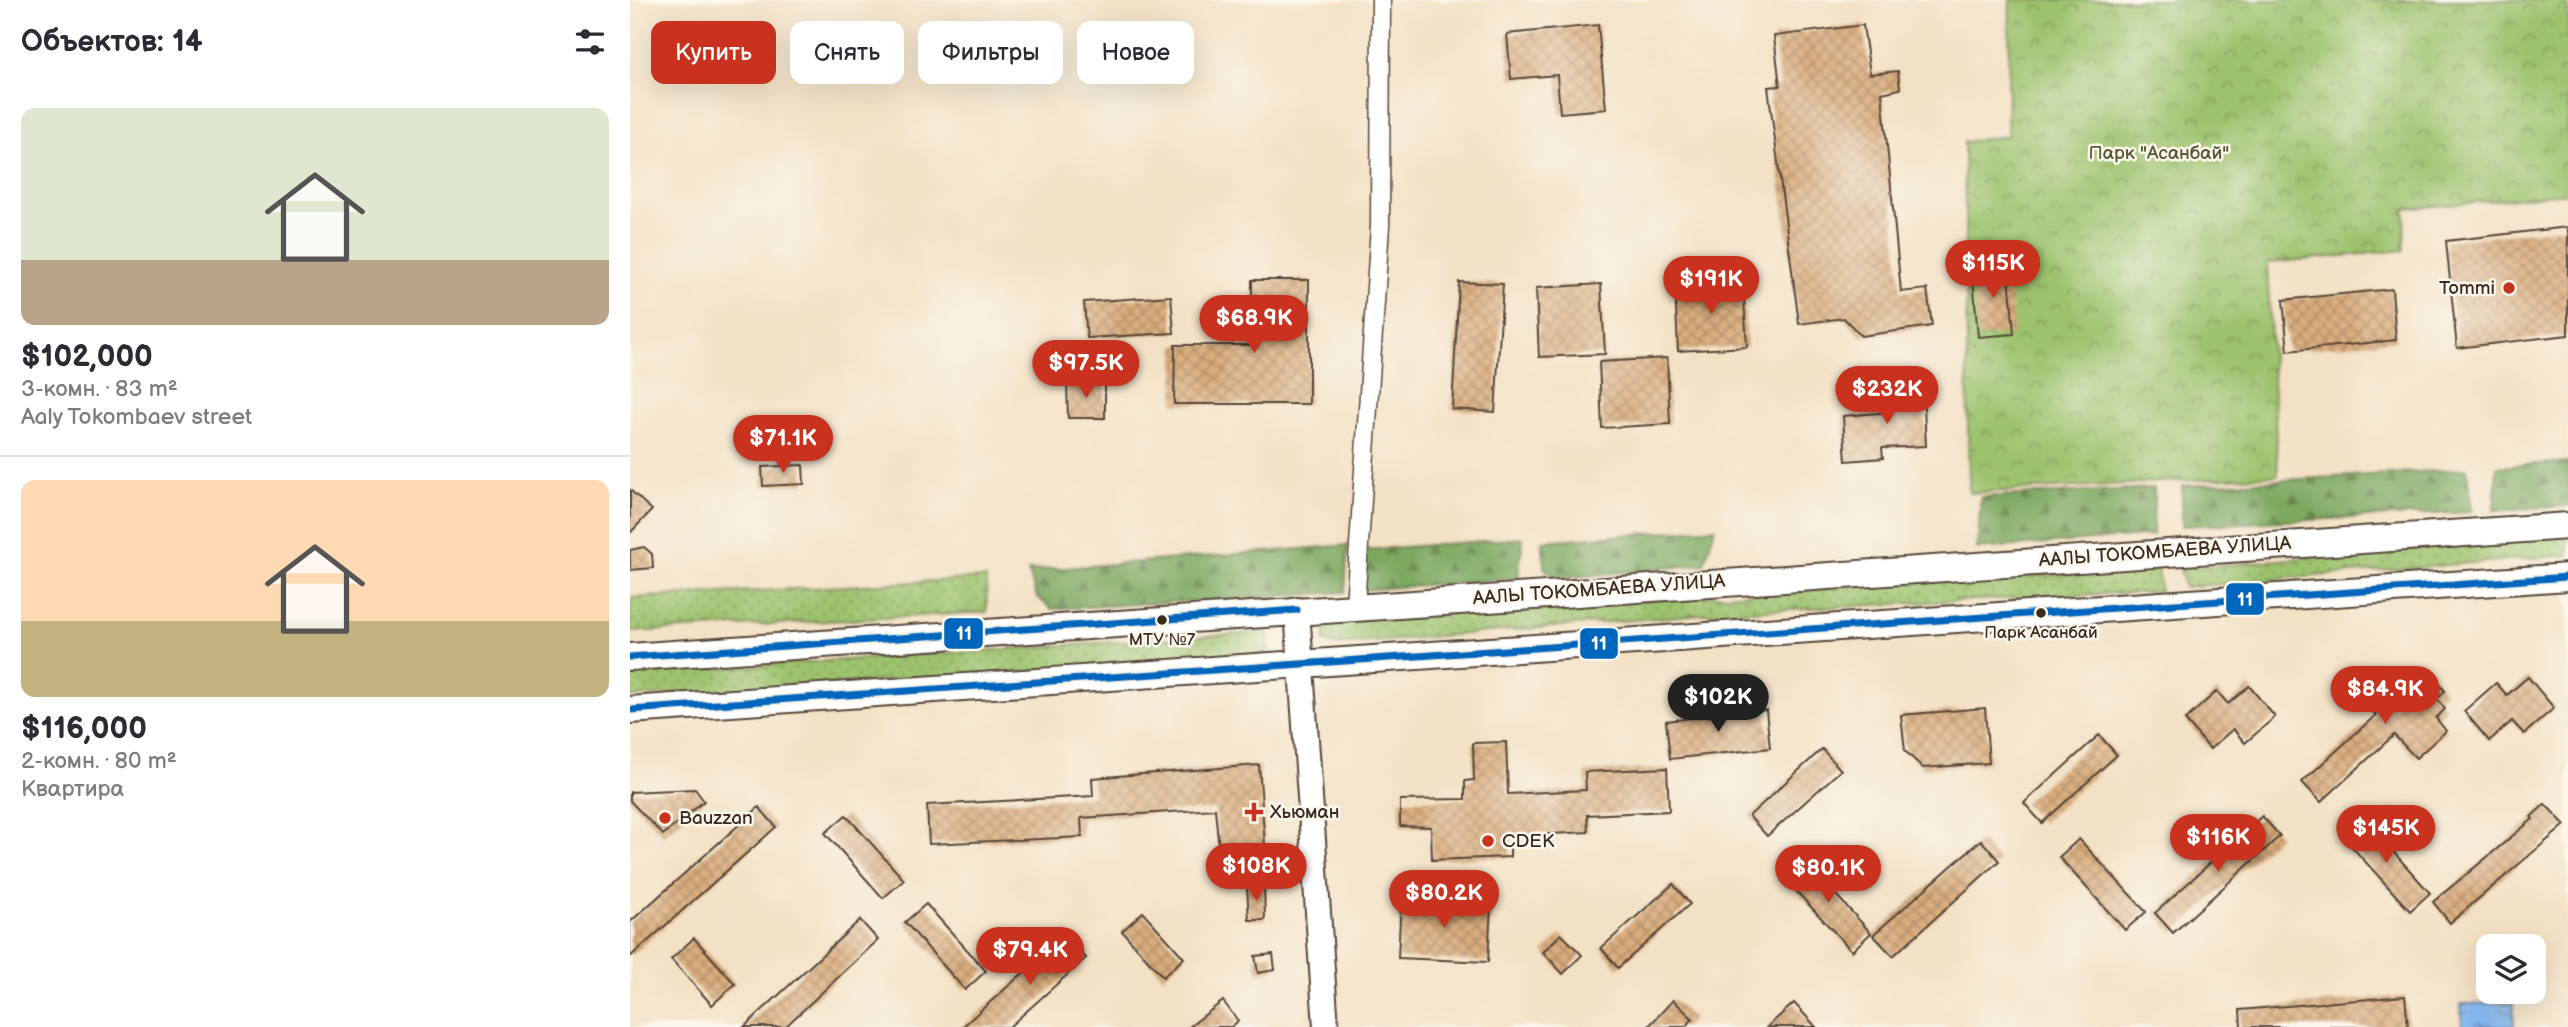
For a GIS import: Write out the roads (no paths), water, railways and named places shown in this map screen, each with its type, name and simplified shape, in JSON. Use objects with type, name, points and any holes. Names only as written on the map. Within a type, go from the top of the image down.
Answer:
[{"type":"main road","name":"ААЛЫ ТОКОМБАЕВА УЛИЦА","points":[[630,657],[2568,526]]},
{"type":"main road","points":[[630,710],[2568,577]]},
{"type":"main road","points":[[1297,610],[1326,1027]]},
{"type":"street","points":[[1355,606],[1380,226],[1381,0]]},
{"type":"water","points":[[2461,1004],[2513,1004],[2514,1026],[2462,1027]]},
{"type":"place","name":"Tommi","points":[[2509,288]]},
{"type":"place","name":"Парк Асанбай","points":[[2041,613]]},
{"type":"place","name":"МТУ №7","points":[[1162,620]]},
{"type":"place","name":"Хьюман","points":[[1254,812]]},
{"type":"place","name":"Bauzzan","points":[[665,818]]},
{"type":"place","name":"CDEK","points":[[1488,841]]},
{"type":"park label","name":"Парк \"Асанбай\"","points":[[2159,153]]}]
